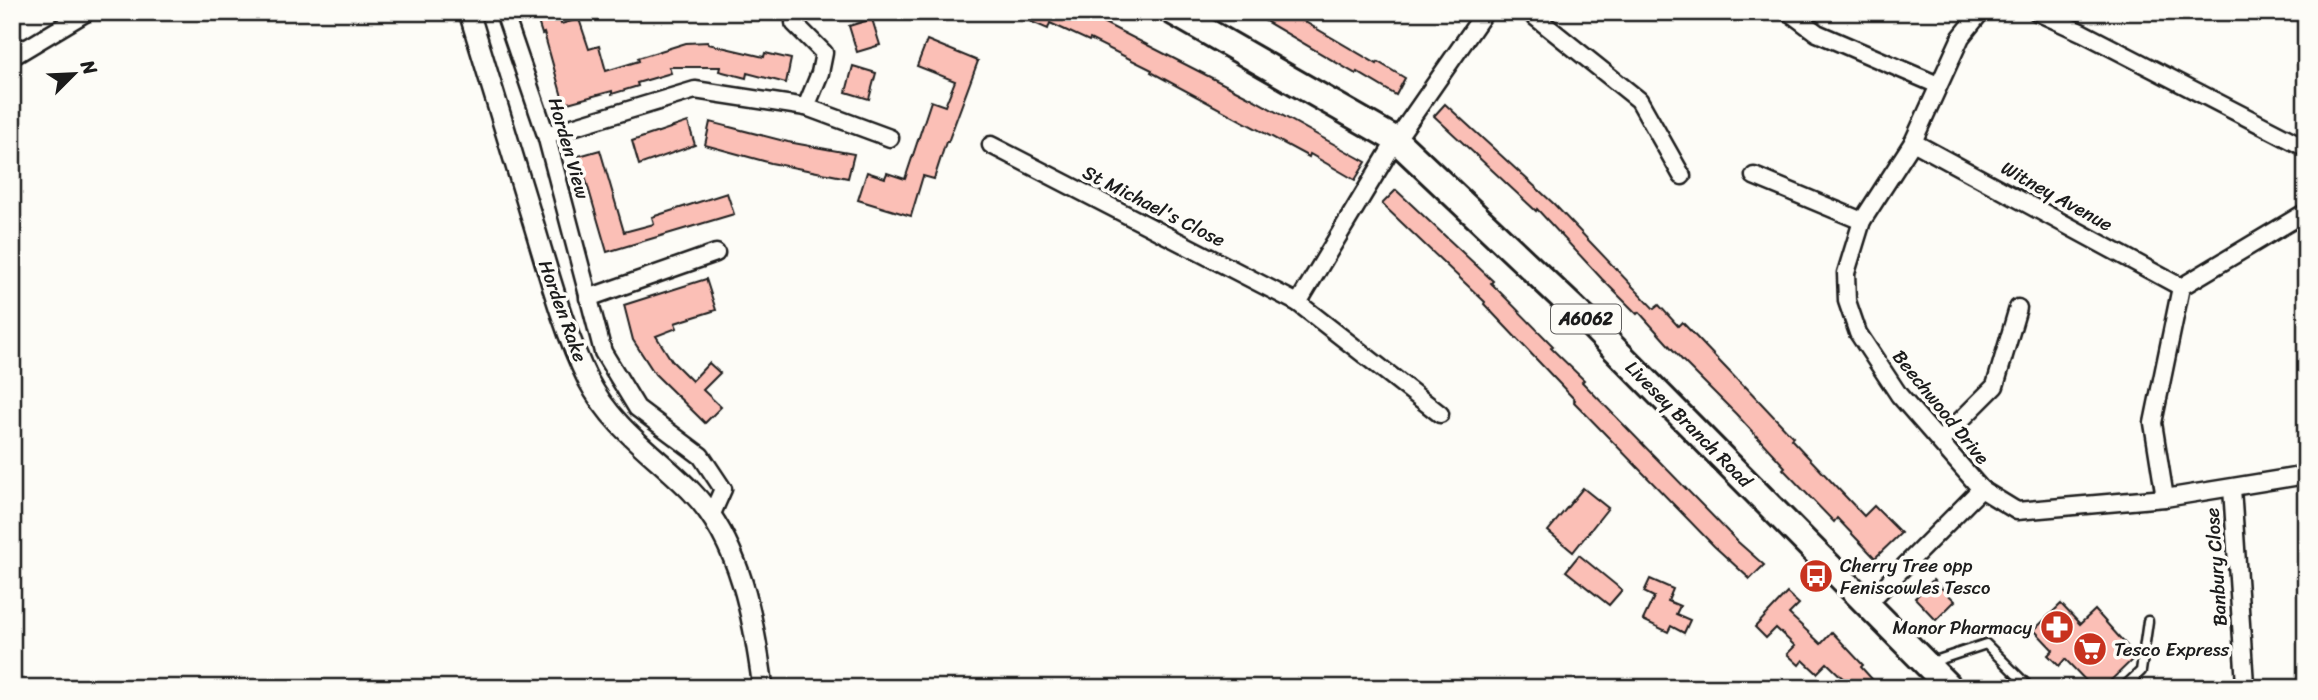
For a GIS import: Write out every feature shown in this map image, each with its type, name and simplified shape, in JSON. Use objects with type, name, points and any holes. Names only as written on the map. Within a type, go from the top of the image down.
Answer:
[{"type":"main road","name":"Livesey Branch Road","points":[[1173,12],[1396,140],[1591,324],[1950,688]]},
{"type":"street","points":[[12,57],[86,12]]},
{"type":"street","name":"Horden Rake","points":[[469,12],[566,331],[590,383],[625,433],[693,493],[723,533],[741,582],[757,646],[763,688]]},
{"type":"street","name":"Horden View","points":[[504,12],[545,135],[603,352],[637,408],[701,456],[723,489],[711,516]]},
{"type":"street","points":[[1298,303],[1396,140],[1485,12]]},
{"type":"street","points":[[1529,12],[1639,100],[1682,176]]},
{"type":"street","points":[[1789,12],[1817,33],[1938,85]]},
{"type":"street","name":"Beechwood Drive","points":[[1981,12],[1961,37],[1913,142],[1862,221],[1846,273],[1847,301],[1858,333],[1899,395],[1981,489],[2017,511],[2165,498],[2306,475]]},
{"type":"street","points":[[2037,12],[2306,148]]},
{"type":"street","points":[[794,23],[824,53],[820,73],[806,107]]},
{"type":"street","points":[[545,135],[695,90],[806,107],[890,138]]},
{"type":"street","name":"Witney Avenue","points":[[1913,142],[2180,287]]},
{"type":"street","name":"St Michael's Close","points":[[991,145],[1298,303],[1440,414]]},
{"type":"street","points":[[1754,176],[1862,221]]},
{"type":"street","points":[[2165,498],[2153,424],[2180,287],[2306,212]]},
{"type":"street","points":[[588,298],[716,253]]},
{"type":"street","points":[[1940,441],[1995,386],[2018,308]]},
{"type":"street","name":"Banbury Close","points":[[2232,488],[2245,684]]},
{"type":"street","name":"Beechwood Drive","points":[[1867,604],[1981,489]]},
{"type":"lane","points":[[12,41],[29,47]]},
{"type":"lane","points":[[2123,688],[2141,671],[2148,621]]},
{"type":"lane","points":[[1927,664],[1986,644],[2030,688]]},
{"type":"building","points":[[535,12],[558,12],[561,24],[579,19],[589,49],[599,46],[606,71],[686,43],[708,42],[764,57],[765,53],[791,59],[786,83],[747,73],[746,78],[719,71],[720,67],[669,67],[671,73],[637,83],[638,86],[564,104],[544,33],[542,34]]},
{"type":"building","points":[[1008,12],[1083,12],[1251,98],[1366,162],[1355,180],[1090,39],[1089,41],[1050,23],[1048,29]]},
{"type":"building","points":[[1250,12],[1288,12],[1405,78],[1396,95]]},
{"type":"building","points":[[872,19],[880,45],[857,52],[849,26]]},
{"type":"building","points":[[927,40],[978,61],[934,179],[923,176],[911,216],[858,200],[867,172],[885,178],[887,173],[905,179],[931,101],[945,106],[955,81],[917,66]]},
{"type":"building","points":[[853,66],[876,73],[869,99],[846,92]]},
{"type":"building","points":[[1445,104],[1554,204],[1654,309],[1659,305],[1678,326],[1682,322],[1793,437],[1791,439],[1864,516],[1874,506],[1901,533],[1875,558],[1837,518],[1834,522],[1639,312],[1637,314],[1602,279],[1537,209],[1536,211],[1434,116]]},
{"type":"building","points":[[688,122],[695,145],[639,165],[632,141]]},
{"type":"building","points":[[710,122],[788,142],[854,154],[848,178],[771,163],[705,145]]},
{"type":"building","points":[[600,150],[624,232],[654,224],[652,217],[727,193],[734,214],[607,252],[579,156]]},
{"type":"building","points":[[1396,190],[1493,281],[1491,283],[1584,380],[1582,382],[1738,542],[1764,565],[1750,579],[1714,546],[1574,402],[1485,302],[1382,204]]},
{"type":"building","points":[[706,279],[716,310],[675,323],[677,328],[656,336],[672,361],[692,381],[709,363],[720,373],[703,390],[721,407],[705,423],[655,374],[633,340],[624,305]]},
{"type":"building","points":[[1583,488],[1608,508],[1573,552],[1548,531]]},
{"type":"building","points":[[1579,555],[1622,590],[1609,605],[1566,571]]},
{"type":"building","points":[[1650,579],[1673,589],[1668,601],[1680,606],[1676,614],[1690,620],[1684,633],[1671,626],[1668,632],[1643,620],[1654,597],[1644,592]]},
{"type":"building","points":[[1933,580],[1955,601],[1936,620],[1915,598]]},
{"type":"building","points":[[1787,593],[1799,604],[1789,614],[1821,644],[1832,632],[1863,665],[1861,667],[1872,679],[1863,688],[1853,688],[1827,663],[1817,673],[1803,660],[1799,665],[1787,654],[1795,646],[1776,628],[1766,638],[1755,627]]},
{"type":"building","name":"Tesco Express","points":[[2061,604],[2080,624],[2095,610],[2128,647],[2125,650],[2133,659],[2103,688],[2093,688],[2065,659],[2059,666],[2048,655],[2053,650],[2034,630]]},
{"type":"place","name":"Cherry Tree opp Feniscowles Tesco","points":[[1816,576]]},
{"type":"place","name":"Manor Pharmacy","points":[[2057,627]]},
{"type":"place","name":"Tesco Express","points":[[2090,649]]}]
